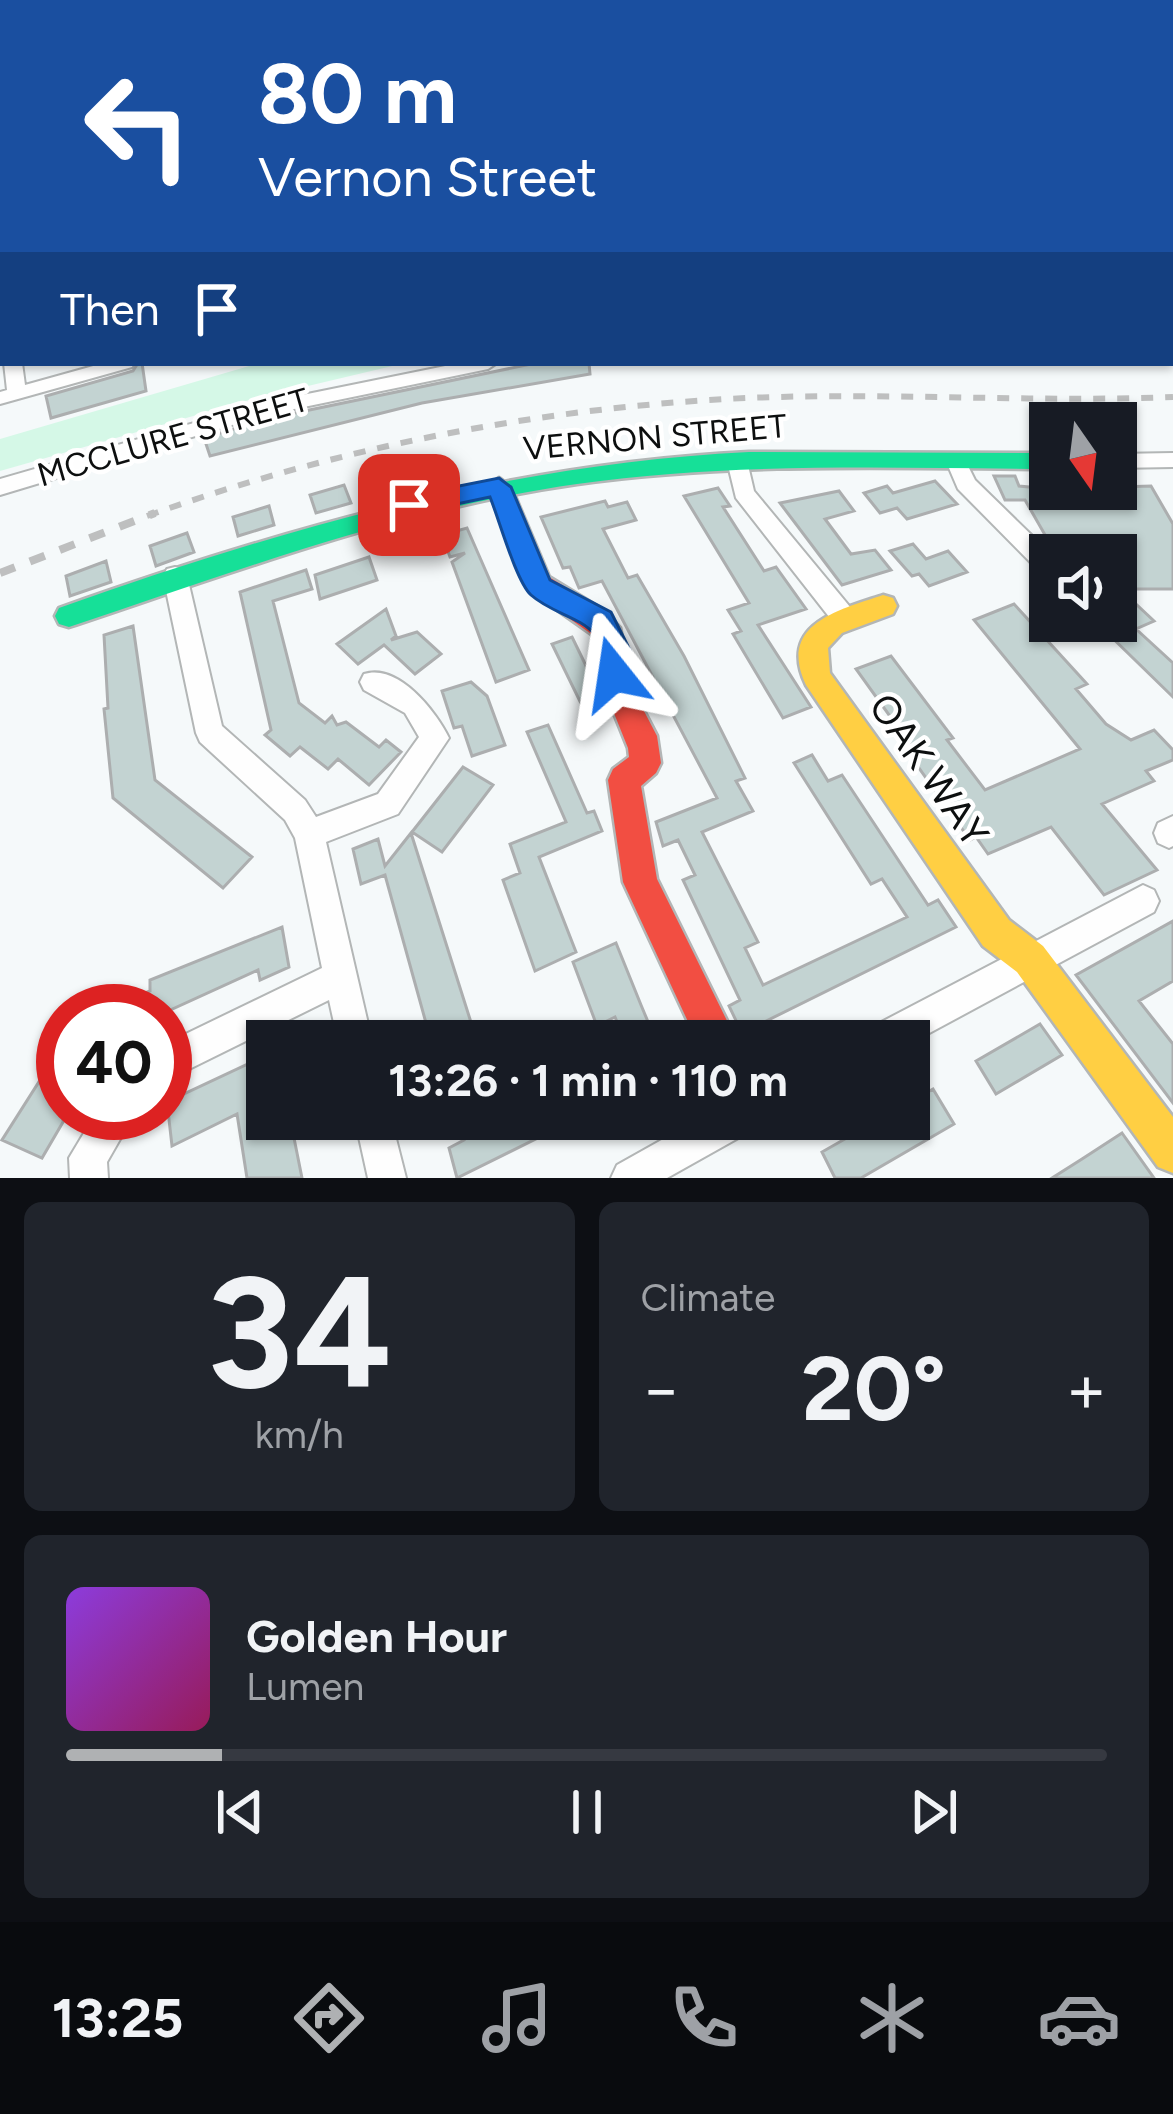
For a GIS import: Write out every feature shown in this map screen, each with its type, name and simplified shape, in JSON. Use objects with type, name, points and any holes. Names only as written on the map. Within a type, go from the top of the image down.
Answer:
[{"type":"street","points":[[13,366],[9,396],[114,366]]},
{"type":"street","name":"MCCLURE STREET","points":[[0,487],[262,409],[473,366]]},
{"type":"street","points":[[737,461],[744,493],[846,620],[883,607]]},
{"type":"street","name":"VERNON STREET","points":[[69,616],[175,576],[378,512],[499,487],[598,472],[737,461],[1029,461]]},
{"type":"street","points":[[956,461],[966,484],[1029,547]]},
{"type":"street","points":[[1137,463],[1169,467]]},
{"type":"street","points":[[499,487],[539,587],[601,620],[618,656],[614,674],[644,736],[645,763],[624,780],[640,882],[707,1020]]},
{"type":"street","points":[[175,576],[210,733],[295,810],[309,834],[350,1020]]},
{"type":"street","name":"OAK WAY","points":[[846,620],[832,625],[813,645],[816,676],[996,933],[1030,959]]},
{"type":"street","points":[[309,834],[388,803],[435,738],[414,705],[373,682]]},
{"type":"street","points":[[918,1020],[1143,901]]},
{"type":"street","points":[[1030,959],[1173,1152]]},
{"type":"street","points":[[192,1050],[340,976]]},
{"type":"street","points":[[89,1178],[88,1158],[100,1140]]},
{"type":"street","points":[[379,1140],[387,1178]]},
{"type":"street","points":[[634,1177],[699,1140]]},
{"type":"green space","points":[[249,366],[392,366],[253,399],[0,471],[0,439]]},
{"type":"building","points":[[142,366],[146,391],[51,418],[46,396]]},
{"type":"building","points":[[522,366],[589,366],[590,374],[422,403],[210,456],[204,438],[266,419]]},
{"type":"building","points":[[994,476],[1015,476],[1019,486],[1029,487],[1029,507],[1025,500],[1005,500]]},
{"type":"building","points":[[935,481],[957,504],[907,519],[897,508],[880,513],[864,493],[887,486],[893,493]]},
{"type":"building","points":[[344,485],[351,503],[316,513],[310,495]]},
{"type":"building","points":[[1137,486],[1151,486],[1173,524],[1173,589],[1137,589],[1137,534],[1045,534],[1031,510],[1137,510]]},
{"type":"building","points":[[718,488],[730,506],[723,507],[764,571],[776,567],[806,609],[758,625],[811,707],[783,718],[733,634],[741,631],[728,610],[749,603],[684,496]]},
{"type":"building","points":[[839,491],[854,511],[825,519],[851,554],[875,550],[891,570],[842,585],[780,503]]},
{"type":"building","points":[[605,501],[608,507],[627,502],[636,520],[603,529],[628,578],[637,575],[684,656],[745,778],[736,781],[753,811],[702,832],[758,942],[745,948],[763,985],[907,917],[882,879],[871,884],[794,763],[812,755],[828,781],[842,775],[928,905],[938,900],[956,927],[768,1020],[736,1020],[729,1006],[740,1000],[683,880],[695,875],[678,840],[663,846],[656,822],[717,798],[602,581],[579,588],[570,567],[563,568],[541,517]]},
{"type":"building","points":[[269,506],[274,525],[238,536],[233,517]]},
{"type":"building","points":[[467,528],[529,670],[496,682],[452,562],[465,553],[450,557],[442,535]]},
{"type":"building","points":[[187,533],[194,552],[156,566],[150,546]]},
{"type":"building","points":[[913,544],[926,559],[948,551],[967,572],[929,586],[919,574],[912,576],[890,551]]},
{"type":"building","points":[[369,557],[377,580],[320,599],[315,575]]},
{"type":"building","points":[[106,561],[111,582],[70,596],[66,576]]},
{"type":"building","points":[[306,570],[312,589],[273,601],[299,703],[325,723],[332,716],[337,725],[346,722],[379,747],[386,740],[401,752],[369,785],[338,759],[328,769],[300,747],[290,756],[265,735],[271,730],[240,592]]},
{"type":"building","points":[[1014,604],[1029,620],[1029,642],[1049,642],[1087,684],[1076,689],[1106,724],[1131,740],[1154,730],[1173,750],[1173,760],[1146,771],[1154,781],[1102,804],[1157,870],[1104,895],[1051,827],[988,854],[976,837],[970,840],[914,761],[920,758],[856,669],[891,656],[953,738],[947,740],[985,790],[1080,749],[974,620]]},
{"type":"building","points":[[1137,605],[1154,621],[1137,629]]},
{"type":"building","points":[[386,609],[396,636],[391,640],[417,632],[441,654],[415,674],[384,645],[358,664],[337,644]]},
{"type":"building","points":[[133,626],[155,780],[252,857],[223,888],[113,798],[104,709],[108,708],[104,635]]},
{"type":"building","points":[[1137,630],[1173,663],[1173,697],[1117,642],[1137,642]]},
{"type":"building","points":[[572,637],[610,715],[590,722],[552,644]]},
{"type":"building","points":[[471,682],[487,696],[505,745],[472,756],[462,726],[454,728],[442,691]]},
{"type":"building","points":[[548,725],[587,813],[594,811],[602,831],[539,857],[576,952],[535,971],[503,880],[520,873],[510,844],[566,822],[527,732]]},
{"type":"building","points":[[463,767],[493,785],[442,852],[412,832]]},
{"type":"building","points":[[411,833],[470,1020],[425,1020],[385,875],[361,884],[353,849],[378,839],[385,866]]},
{"type":"building","points":[[1173,921],[1173,981],[1139,1001],[1173,1044],[1173,1103],[1076,975]]},
{"type":"building","points":[[282,927],[289,967],[260,980],[258,970],[192,1000],[192,984],[150,984],[150,980]]},
{"type":"building","points":[[616,943],[647,1020],[595,1020],[573,962]]},
{"type":"building","points":[[1040,1024],[1062,1055],[996,1094],[976,1061]]},
{"type":"building","points":[[246,1065],[246,1140],[294,1140],[302,1178],[247,1178],[237,1114],[192,1136],[192,1090]]},
{"type":"building","points":[[36,1086],[36,1140],[52,1140],[42,1158],[2,1140]]},
{"type":"building","points":[[930,1091],[954,1124],[930,1138]]},
{"type":"building","points":[[1122,1133],[1154,1178],[1052,1178],[1082,1159]]},
{"type":"building","points":[[464,1140],[534,1140],[457,1178],[449,1148]]},
{"type":"building","points":[[843,1140],[926,1140],[861,1178],[835,1178],[822,1152]]},
{"type":"railway","points":[[149,515],[360,452],[579,412],[782,397],[1173,397]]},
{"type":"railway","points":[[149,515],[155,513]]},
{"type":"railway","points":[[0,573],[149,515]]},
{"type":"traffic: fast","points":[[69,616],[354,522],[574,476],[749,461],[1029,461]]},
{"type":"traffic: slow","points":[[883,606],[832,625],[813,645],[816,676],[996,933],[1030,959],[1173,1152]]},
{"type":"traffic: jam","points":[[499,487],[538,583],[594,618],[610,636],[614,676],[644,748],[645,763],[624,780],[640,882],[707,1020]]},
{"type":"route","points":[[409,505],[499,487],[539,587],[601,620],[618,656],[614,674]]}]
